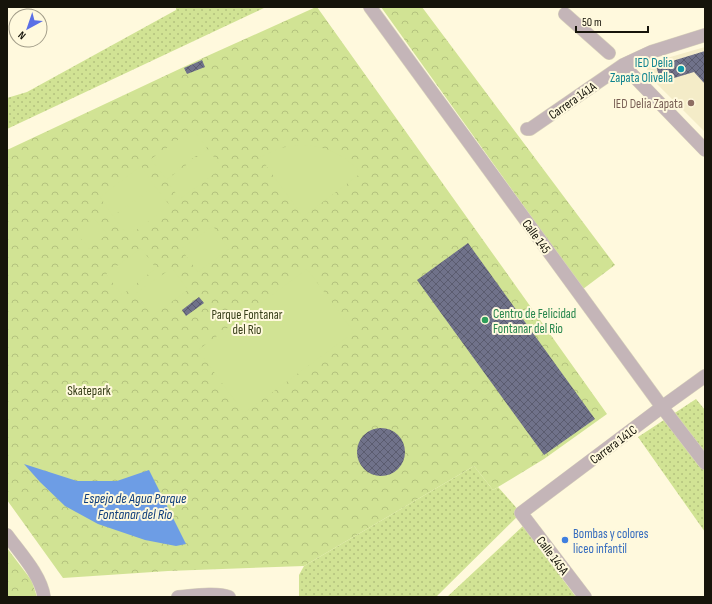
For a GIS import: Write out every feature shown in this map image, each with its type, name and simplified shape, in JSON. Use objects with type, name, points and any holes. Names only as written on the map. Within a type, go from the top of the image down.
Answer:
[{"type":"street","name":"Calle 145","points":[[370,7],[662,407],[705,463]]},
{"type":"street","points":[[565,14],[609,53]]},
{"type":"street","name":"Carrera 141A","points":[[527,129],[530,129],[623,65],[651,52],[705,35]]},
{"type":"street","points":[[623,65],[705,150]]},
{"type":"street","name":"Carrera 141C","points":[[521,513],[705,376]]},
{"type":"street","name":"Calle 145A","points":[[521,513],[584,597]]},
{"type":"street","points":[[7,535],[42,586],[44,597]]},
{"type":"street","points":[[178,597],[226,595],[229,597]]},
{"type":"shaded area","name":"IED Delia Zapata","points":[[705,47],[705,132],[648,75],[646,64]]},
{"type":"green space","points":[[176,7],[266,7],[7,129],[7,98],[27,92],[176,10]]},
{"type":"green space","name":"Parque Fontanar del Rio","points":[[316,7],[607,414],[544,459],[493,490],[474,466],[304,566],[168,571],[63,578],[7,500],[7,150],[205,57]]},
{"type":"green space","points":[[381,7],[422,7],[615,265],[583,289]]},
{"type":"green space","points":[[193,129],[207,148],[165,178],[151,159]]},
{"type":"green space","points":[[308,145],[333,152],[348,161],[361,173],[303,217],[260,157],[280,148]]},
{"type":"green space","points":[[208,149],[222,168],[180,199],[166,180]]},
{"type":"green space","points":[[141,166],[155,186],[113,216],[100,197]]},
{"type":"green space","points":[[156,187],[170,206],[128,236],[114,217]]},
{"type":"green space","points":[[94,218],[107,234],[89,249],[76,232]]},
{"type":"green space","points":[[213,226],[229,249],[198,272],[181,249]]},
{"type":"green space","points":[[141,248],[156,268],[122,295],[106,274]]},
{"type":"green space","points":[[172,268],[188,290],[152,316],[136,293]]},
{"type":"green space","points":[[307,269],[354,332],[244,413],[198,350]]},
{"type":"green space","points":[[696,399],[705,410],[705,532],[638,437]]},
{"type":"green space","points":[[474,466],[493,490],[498,487],[521,513],[436,597],[299,597],[299,575],[304,566]]},
{"type":"green space","points":[[523,526],[576,597],[447,597]]},
{"type":"green space","points":[[7,548],[32,581],[37,597],[7,597]]},
{"type":"water","name":"Espejo de Agua Parque Fontanar del Rio","points":[[24,464],[77,481],[117,481],[149,470],[186,544],[176,546],[145,540],[98,524],[65,506]]},
{"type":"building","name":"IED Delia Zapata Olivella","points":[[705,51],[705,84],[694,72],[661,82],[656,66]]},
{"type":"building","points":[[202,60],[205,67],[187,74],[184,68]]},
{"type":"building","name":"Centro de Felicidad Fontanar del Rio","points":[[468,243],[595,419],[544,455],[417,280]]},
{"type":"building","points":[[199,297],[204,303],[186,316],[182,310]]},
{"type":"building","points":[[381,428],[390,430],[398,435],[403,443],[405,452],[403,461],[398,469],[390,474],[381,476],[372,474],[364,469],[359,461],[357,452],[359,443],[364,435],[372,430]]},
{"type":"place","name":"IED Delia Zapata Olivella","points":[[681,69]]},
{"type":"place","name":"IED Delia Zapata","points":[[691,103]]},
{"type":"place","name":"Centro de Felicidad Fontanar del Rio","points":[[485,320]]},
{"type":"place","name":"Bombas y colores liceo infantil","points":[[565,540]]},
{"type":"park label","name":"Skatepark","points":[[89,390]]}]
